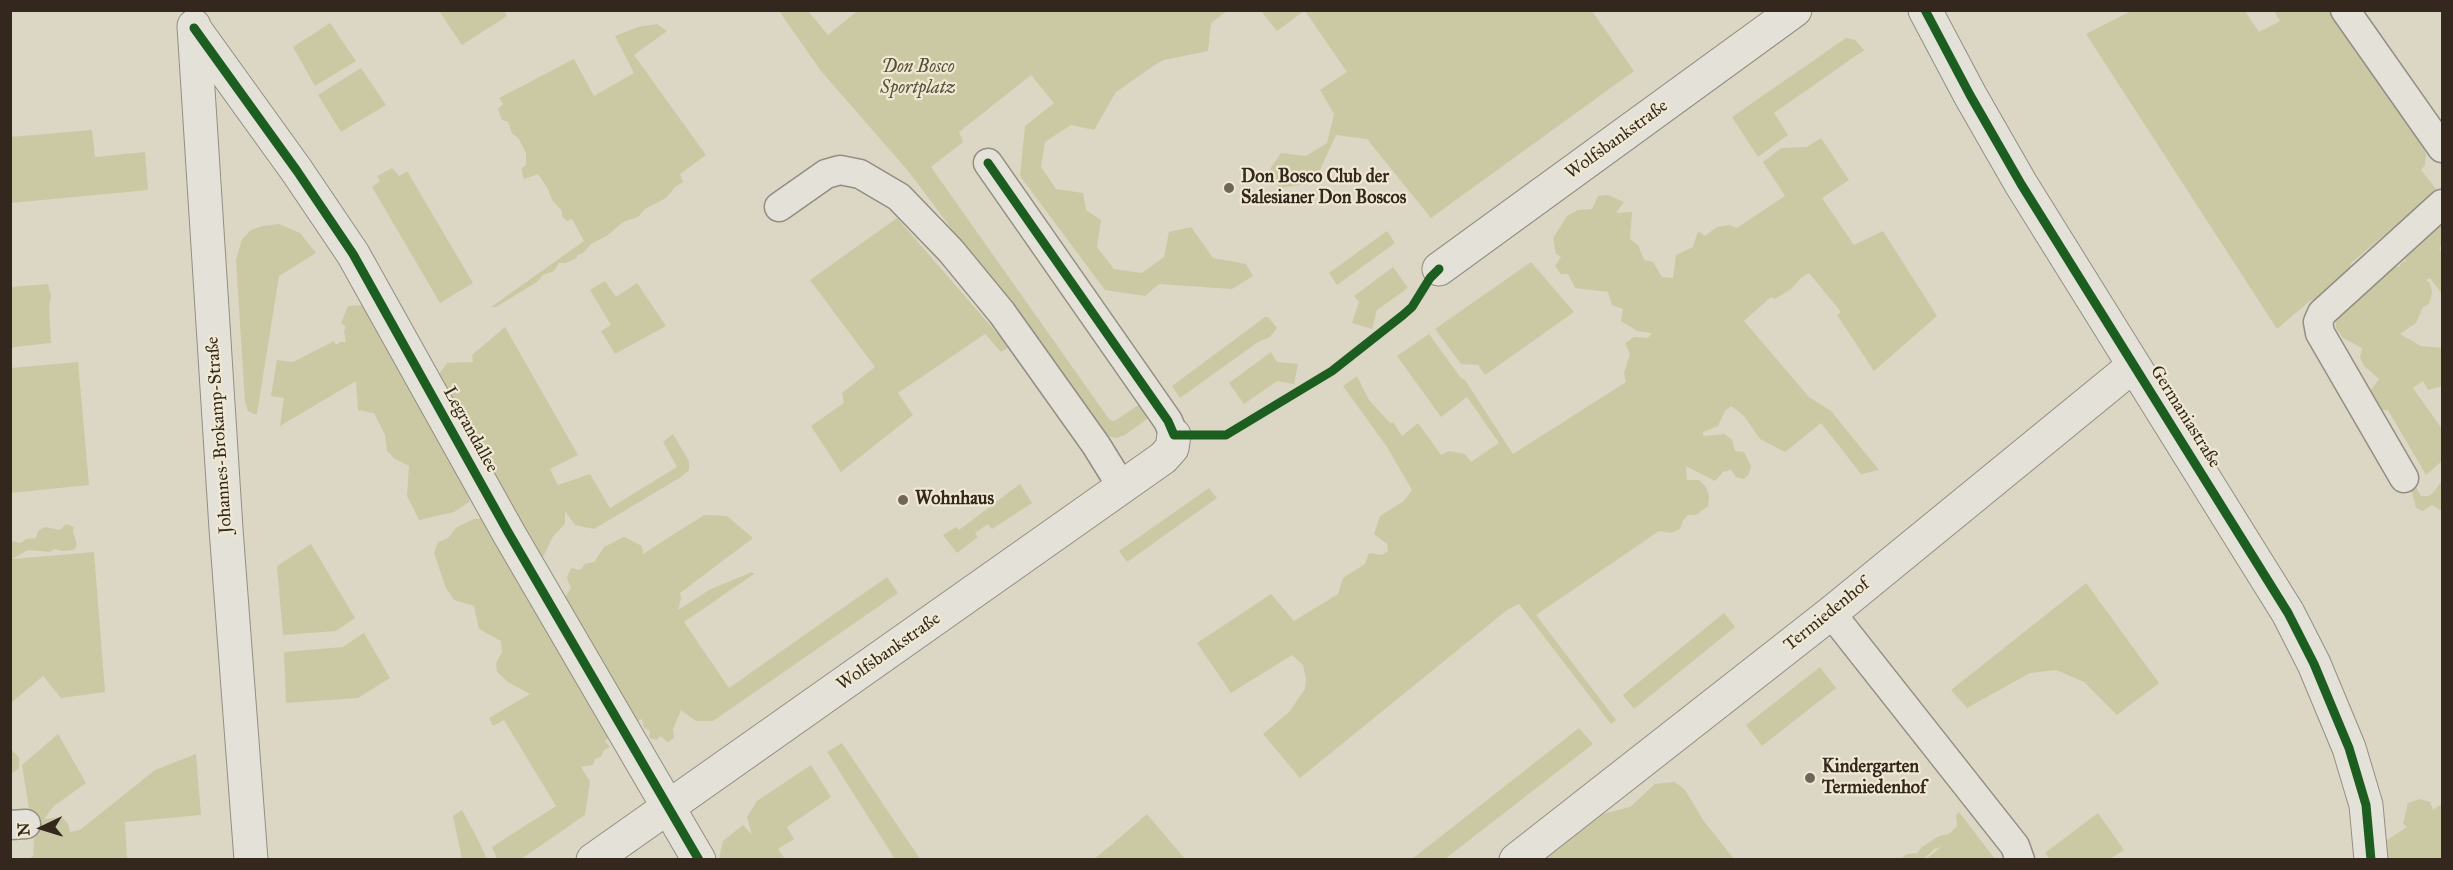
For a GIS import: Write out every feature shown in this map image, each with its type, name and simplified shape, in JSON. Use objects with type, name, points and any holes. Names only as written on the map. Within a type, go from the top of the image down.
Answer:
[{"type":"street","name":"Wolfsbankstraße","points":[[1439,269],[1795,10]]},
{"type":"street","name":"Germaniastraße","points":[[1925,10],[2021,184],[2288,613],[2314,664],[2349,748],[2366,805],[2371,860]]},
{"type":"street","name":"Legrandallee","points":[[192,19],[352,254],[508,532],[699,860]]},
{"type":"street","name":"Johannes-Brokamp-Straße","points":[[192,19],[226,529],[252,860]]},
{"type":"street","name":"Termiedenhof","points":[[1516,860],[1831,613],[2133,366]]},
{"type":"street","name":"Wolfsbankstraße","points":[[593,860],[1163,458],[1172,448],[1174,435]]},
{"type":"lane","points":[[2345,10],[2442,148]]},
{"type":"lane","points":[[988,163],[1168,421],[1174,435]]},
{"type":"lane","points":[[779,207],[826,174],[840,170],[860,174],[899,197],[951,251],[1002,313],[1096,445],[1122,487]]},
{"type":"lane","points":[[2404,478],[2320,333],[2318,322],[2322,313],[2442,204]]},
{"type":"lane","points":[[1831,613],[2015,846],[2020,860]]},
{"type":"green space","points":[[439,11],[504,11],[507,16],[462,45]]},
{"type":"green space","name":"Don Bosco Sportplatz","points":[[779,11],[808,11],[828,35],[855,11],[1227,11],[1211,23],[1208,51],[1164,60],[1156,64],[1116,92],[1094,130],[1071,125],[1045,142],[1041,167],[1056,189],[1083,193],[1086,210],[1101,220],[1097,247],[1114,269],[1142,273],[1164,257],[1169,232],[1191,227],[1213,258],[1246,264],[1253,276],[1232,289],[1159,284],[1145,296],[1105,290],[1020,176],[1025,126],[1054,103],[1031,75],[959,132],[963,142],[931,167],[1109,419],[1113,421],[1118,419],[1141,403],[1151,416],[1125,435],[1116,438],[1107,436],[909,172],[821,71]]},
{"type":"green space","points":[[1261,11],[1304,11],[1277,31]]},
{"type":"green space","points":[[1305,11],[1592,11],[1634,71],[1431,218],[1367,139],[1336,135],[1314,183],[1280,188],[1268,172],[1281,153],[1306,156],[1327,143],[1334,114],[1320,90],[1347,72]]},
{"type":"green space","points":[[2131,11],[2245,11],[2259,32],[2280,21],[2274,11],[2329,11],[2420,138],[2426,155],[2425,165],[2421,170],[2437,190],[2350,264],[2358,290],[2368,291],[2385,266],[2399,267],[2402,262],[2406,261],[2404,259],[2442,225],[2442,245],[2439,248],[2442,253],[2442,294],[2430,278],[2426,280],[2430,283],[2432,293],[2429,304],[2423,307],[2416,323],[2400,334],[2421,346],[2442,348],[2442,386],[2428,390],[2423,381],[2413,388],[2442,429],[2442,461],[2426,475],[2388,410],[2383,410],[2377,405],[2370,391],[2379,379],[2364,366],[2360,358],[2362,348],[2343,338],[2336,328],[2335,309],[2311,300],[2277,329],[2086,34]]},
{"type":"green space","points":[[330,23],[356,61],[315,86],[293,47]]},
{"type":"green space","points":[[657,24],[667,31],[634,55],[706,155],[680,174],[683,182],[675,187],[666,198],[645,209],[638,217],[623,222],[608,235],[591,244],[583,253],[577,255],[577,258],[566,263],[559,263],[554,271],[543,275],[537,282],[496,307],[491,307],[584,241],[572,219],[567,221],[562,216],[562,211],[552,200],[538,174],[524,179],[522,168],[526,165],[526,153],[519,139],[512,133],[508,122],[502,120],[498,109],[503,104],[499,98],[574,59],[594,96],[634,73],[615,36],[638,27]]},
{"type":"green space","points":[[1846,38],[1855,40],[1864,50],[1774,113],[1788,135],[1758,157],[1732,117]]},
{"type":"green space","points":[[361,68],[386,105],[341,132],[318,95]]},
{"type":"green space","points":[[92,130],[95,157],[145,152],[148,190],[11,203],[11,137]]},
{"type":"green space","points":[[1821,138],[1849,180],[1822,198],[1854,245],[1883,231],[1937,316],[1874,371],[1837,315],[1841,312],[1809,273],[1791,289],[1775,299],[1771,297],[1744,321],[1809,397],[1831,411],[1879,470],[1861,474],[1821,423],[1785,452],[1760,439],[1744,416],[1731,406],[1725,411],[1718,426],[1703,432],[1703,436],[1725,434],[1732,440],[1735,451],[1744,452],[1751,466],[1749,474],[1744,479],[1736,477],[1731,470],[1723,472],[1715,481],[1686,466],[1687,480],[1699,480],[1706,487],[1709,496],[1708,506],[1696,515],[1688,515],[1683,520],[1680,529],[1671,533],[1659,531],[1536,615],[1616,720],[1611,724],[1519,604],[1507,610],[1300,778],[1263,734],[1289,712],[1305,689],[1306,679],[1303,665],[1292,655],[1231,693],[1197,643],[1271,594],[1294,621],[1338,594],[1343,578],[1365,564],[1369,553],[1382,555],[1388,551],[1387,544],[1374,534],[1380,516],[1404,501],[1412,490],[1387,447],[1343,386],[1357,376],[1369,400],[1390,423],[1393,422],[1402,436],[1418,423],[1441,455],[1449,451],[1465,454],[1471,462],[1499,443],[1467,397],[1441,417],[1397,356],[1429,334],[1461,378],[1465,380],[1513,454],[1626,382],[1624,373],[1630,354],[1625,343],[1634,337],[1648,338],[1652,333],[1637,331],[1621,321],[1623,309],[1612,305],[1608,292],[1575,288],[1568,274],[1561,274],[1555,266],[1561,257],[1556,254],[1553,238],[1568,215],[1578,210],[1592,209],[1598,196],[1608,195],[1624,202],[1616,213],[1632,212],[1630,239],[1638,245],[1644,260],[1653,262],[1662,277],[1673,278],[1676,255],[1693,247],[1698,231],[1705,236],[1717,227],[1729,225],[1737,228],[1785,196],[1763,162],[1781,148],[1807,147]]},
{"type":"green space","points":[[392,168],[399,176],[407,171],[473,283],[440,303],[372,187],[380,181],[377,176]]},
{"type":"green space","points":[[897,218],[1009,347],[1001,352],[985,334],[898,393],[913,415],[841,472],[811,426],[844,403],[842,393],[875,367],[810,280]]},
{"type":"green space","points":[[279,224],[300,233],[316,253],[279,276],[257,414],[254,414],[248,411],[245,402],[236,260],[242,239],[251,230]]},
{"type":"green space","points":[[1387,231],[1395,243],[1337,285],[1329,273]]},
{"type":"green space","points":[[1531,262],[1574,312],[1485,375],[1478,365],[1461,364],[1435,329]]},
{"type":"green space","points":[[1393,267],[1408,288],[1377,310],[1372,329],[1352,323],[1359,302],[1354,296]]},
{"type":"green space","points":[[605,281],[616,297],[637,283],[666,326],[615,354],[601,331],[611,325],[590,290]]},
{"type":"green space","points":[[48,284],[51,296],[49,308],[51,343],[11,349],[11,287]]},
{"type":"green space","points":[[364,305],[436,378],[447,363],[473,362],[472,355],[505,327],[578,455],[550,469],[558,485],[590,474],[610,508],[677,467],[663,442],[673,434],[689,461],[689,470],[681,477],[594,529],[575,525],[565,511],[565,524],[553,536],[532,580],[555,606],[544,628],[560,641],[564,651],[563,661],[571,666],[558,609],[571,588],[567,578],[571,568],[580,570],[585,564],[594,562],[604,547],[624,537],[642,546],[643,554],[704,515],[727,516],[753,538],[680,593],[678,610],[709,590],[752,572],[754,574],[684,622],[729,688],[887,577],[898,593],[713,721],[696,721],[681,710],[673,729],[674,738],[668,742],[660,736],[657,740],[649,738],[650,731],[644,728],[642,719],[612,735],[605,741],[610,747],[604,750],[601,757],[595,759],[593,765],[581,767],[590,782],[585,815],[521,859],[497,859],[492,847],[556,806],[504,720],[493,726],[489,718],[530,694],[508,682],[497,672],[496,663],[502,652],[501,641],[479,629],[474,606],[454,600],[446,588],[434,553],[438,542],[448,538],[457,527],[474,519],[488,518],[473,480],[469,502],[454,512],[419,520],[407,496],[409,466],[395,459],[387,451],[385,435],[374,413],[358,410],[356,381],[280,426],[284,398],[271,396],[277,360],[293,362],[334,341],[336,345],[346,342],[344,330],[346,327],[341,323],[348,306]]},
{"type":"green space","points":[[1268,317],[1277,328],[1270,337],[1258,342],[1180,398],[1172,386]]},
{"type":"green space","points":[[1271,352],[1277,362],[1298,364],[1294,384],[1277,381],[1244,404],[1229,383]]},
{"type":"green space","points":[[78,362],[89,485],[11,493],[11,368]]},
{"type":"green space","points":[[2413,482],[2421,496],[2429,496],[2440,483],[2442,484],[2442,511],[2432,505],[2422,511],[2416,508],[2411,488]]},
{"type":"green space","points":[[1020,484],[1032,503],[992,529],[988,524],[975,533],[978,537],[957,553],[943,535],[956,527],[959,530]]},
{"type":"green space","points":[[1209,488],[1217,498],[1127,562],[1119,551]]},
{"type":"green space","points":[[66,524],[74,527],[77,545],[74,550],[55,549],[50,552],[28,550],[12,559],[94,552],[105,692],[61,698],[43,676],[11,703],[11,541],[21,543],[26,539],[36,538],[38,531],[45,527],[60,530]]},
{"type":"green space","points":[[311,544],[355,618],[336,631],[283,635],[277,566]]},
{"type":"green space","points":[[2086,583],[2159,683],[2117,715],[2084,682],[2056,670],[2030,673],[1967,708],[1951,690]]},
{"type":"green space","points":[[1724,613],[1735,627],[1634,709],[1623,695]]},
{"type":"green space","points":[[364,633],[390,678],[358,698],[286,703],[284,652],[343,647]]},
{"type":"green space","points":[[1820,667],[1836,688],[1762,746],[1746,725]]},
{"type":"green space","points":[[1579,728],[1593,744],[1445,859],[1412,859]]},
{"type":"green space","points":[[58,734],[86,783],[54,806],[44,819],[62,817],[68,824],[70,832],[80,830],[155,770],[196,754],[201,815],[125,822],[127,859],[28,859],[33,856],[34,838],[42,822],[36,825],[33,834],[22,765]]},
{"type":"green space","points":[[842,743],[920,859],[895,859],[827,752]]},
{"type":"green space","points":[[11,749],[19,758],[19,768],[11,774]]},
{"type":"green space","points":[[811,765],[831,797],[787,827],[794,839],[778,849],[785,859],[719,859],[723,841],[743,825],[752,835],[747,817],[757,801]]},
{"type":"green space","points":[[1675,782],[1685,790],[1703,820],[1734,859],[1522,859],[1598,815],[1630,807],[1655,784]]},
{"type":"green space","points":[[2420,799],[2430,802],[2433,810],[2442,804],[2442,859],[2386,859],[2381,844],[2407,827],[2403,824],[2408,803]]},
{"type":"green space","points":[[462,810],[487,859],[462,859],[453,816]]},
{"type":"green space","points":[[1959,812],[1995,859],[1926,859],[1941,847],[1934,849],[1924,859],[1900,859],[1907,854],[1917,853],[1939,836],[1949,834],[1957,826],[1956,815]]},
{"type":"green space","points":[[2098,813],[2124,850],[2110,859],[2050,859],[2045,853]]},
{"type":"green space","points":[[1147,814],[1185,859],[1094,859],[1110,846]]},
{"type":"cycle path","points":[[1925,10],[2021,184],[2288,613],[2314,664],[2349,748],[2366,805],[2371,860]]},
{"type":"cycle path","points":[[194,28],[297,171],[353,254],[508,532],[699,860]]},
{"type":"cycle path","points":[[988,163],[1168,421],[1174,435],[1226,435],[1332,371],[1412,307],[1430,278],[1439,269]]},
{"type":"place","name":"Don Bosco Club der Salesianer Don Boscos","points":[[1229,188]]},
{"type":"place","name":"Wohnhaus","points":[[903,500]]},
{"type":"place","name":"Kindergarten Termiedenhof","points":[[1810,778]]}]
